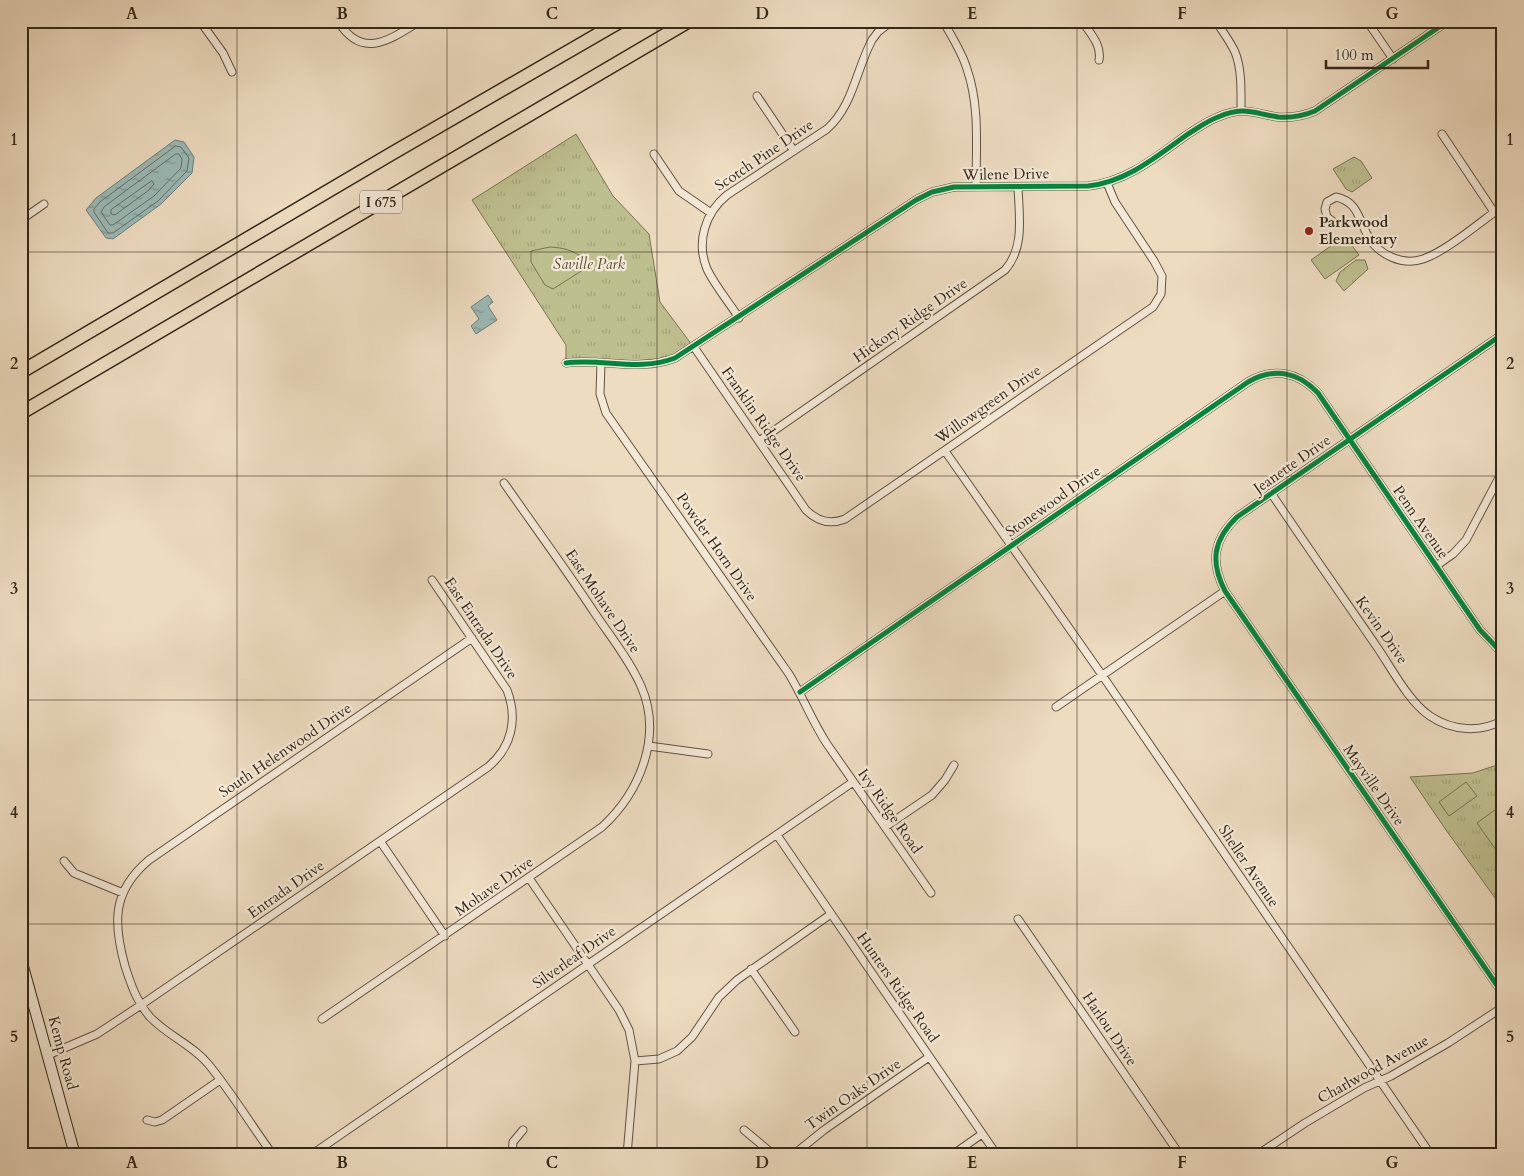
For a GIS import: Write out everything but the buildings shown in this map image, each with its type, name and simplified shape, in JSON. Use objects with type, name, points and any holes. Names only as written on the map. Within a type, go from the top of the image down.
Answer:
[{"type":"highway","name":"I 675","points":[[21,372],[621,21]]},
{"type":"highway","name":"I 675","points":[[21,413],[689,21]]},
{"type":"main road","name":"Kemp Road","points":[[21,959],[75,1155]]},
{"type":"street","points":[[200,21],[223,53],[232,72]]},
{"type":"street","points":[[338,21],[352,37],[359,41],[374,44],[390,40],[420,21]]},
{"type":"street","name":"Scotch Pine Drive","points":[[739,318],[712,277],[704,260],[703,236],[711,212],[727,196],[826,129],[838,118],[847,102],[872,40],[878,32],[892,21]]},
{"type":"street","points":[[943,21],[962,56],[972,83],[975,102],[976,187]]},
{"type":"street","points":[[1082,21],[1098,45],[1100,52],[1099,60]]},
{"type":"street","points":[[1216,21],[1237,57],[1240,73],[1241,111]]},
{"type":"street","points":[[1367,21],[1393,59]]},
{"type":"street","name":"Wilene Drive","points":[[566,363],[581,361],[636,366],[656,364],[675,358],[739,318],[916,200],[932,192],[946,188],[1088,186],[1107,183],[1135,172],[1210,120],[1225,114],[1255,111],[1284,117],[1309,114],[1325,106],[1448,21]]},
{"type":"street","points":[[757,96],[794,151]]},
{"type":"street","points":[[1442,134],[1494,212]]},
{"type":"street","points":[[654,154],[679,191],[711,212]]},
{"type":"street","name":"Willowgreen Drive","points":[[811,515],[819,520],[828,522],[845,519],[1150,310],[1161,294],[1162,281],[1160,270],[1115,202],[1107,183]]},
{"type":"street","name":"Hickory Ridge Drive","points":[[759,441],[1004,270],[1014,258],[1019,242],[1018,186]]},
{"type":"street","points":[[1362,223],[1335,223],[1326,217],[1325,209],[1328,202],[1336,197],[1346,200],[1358,212],[1368,237],[1378,250],[1390,257],[1403,261],[1422,260],[1438,253],[1503,206]]},
{"type":"street","points":[[21,220],[44,204]]},
{"type":"street","name":"Jeanette Drive","points":[[1225,591],[1220,582],[1216,565],[1217,548],[1219,540],[1228,526],[1237,517],[1503,334]]},
{"type":"street","name":"Franklin Ridge Drive","points":[[694,347],[811,515]]},
{"type":"street","name":"Powder Horn Drive","points":[[601,364],[600,394],[606,413],[800,692],[818,731],[827,744]]},
{"type":"street","name":"Stonewood Drive","points":[[800,692],[1254,378],[1272,374],[1295,376],[1309,384],[1323,402]]},
{"type":"street","name":"Penn Avenue","points":[[1323,402],[1480,630],[1503,654]]},
{"type":"street","name":"Sheller Avenue","points":[[946,450],[1431,1155]]},
{"type":"street","points":[[1436,566],[1453,554],[1466,540],[1503,470]]},
{"type":"street","name":"East Mohave Drive","points":[[504,484],[576,585],[633,670],[645,697],[649,746]]},
{"type":"street","name":"Kevin Drive","points":[[1271,493],[1398,678],[1423,710],[1439,721],[1457,728],[1477,728],[1503,720]]},
{"type":"street","name":"East Entrada Drive","points":[[432,580],[507,690],[512,701],[513,720]]},
{"type":"street","points":[[1056,708],[1225,591]]},
{"type":"street","name":"Mayville Drive","points":[[1225,591],[1503,994]]},
{"type":"street","name":"South Helenwood Drive","points":[[273,1155],[200,1055],[160,1026],[141,1005],[130,984],[118,940],[117,914],[123,893],[133,875],[149,860],[472,638]]},
{"type":"street","name":"Entrada Drive","points":[[48,1055],[97,1034],[495,761],[508,742],[513,720]]},
{"type":"street","name":"Ivy Ridge Road","points":[[827,744],[930,893]]},
{"type":"street","points":[[649,746],[708,754]]},
{"type":"street","name":"Mohave Drive","points":[[322,1019],[602,827],[615,814],[639,778],[649,746]]},
{"type":"street","points":[[885,827],[932,795],[940,787],[954,764]]},
{"type":"street","name":"Silverleaf Drive","points":[[311,1155],[853,782]]},
{"type":"street","name":"Hunters Ridge Road","points":[[777,835],[997,1155]]},
{"type":"street","points":[[380,841],[445,936]]},
{"type":"street","points":[[64,861],[74,874],[123,893]]},
{"type":"street","points":[[529,878],[622,1014],[628,1030],[635,1061],[627,1155]]},
{"type":"street","points":[[635,1061],[649,1061],[669,1056],[684,1046],[719,997],[736,980],[831,914]]},
{"type":"street","name":"Harlou Drive","points":[[1018,919],[1180,1155]]},
{"type":"street","points":[[751,969],[795,1032]]},
{"type":"street","name":"Charlwood Avenue","points":[[1257,1155],[1305,1122],[1448,1043],[1503,1007]]},
{"type":"street","name":"Twin Oaks Drive","points":[[793,1155],[824,1130],[929,1057]]},
{"type":"street","points":[[147,1120],[155,1122],[162,1120],[220,1080]]},
{"type":"street","points":[[512,1155],[513,1142],[523,1130]]},
{"type":"street","points":[[744,1130],[774,1155]]},
{"type":"street","points":[[952,1155],[982,1134]]},
{"type":"green space","name":"Saville Park","points":[[576,134],[613,196],[649,234],[660,302],[692,345],[682,352],[665,359],[645,361],[566,361],[566,345],[472,200]]},
{"type":"green space","points":[[1354,157],[1361,161],[1372,178],[1352,192],[1346,189],[1333,169]]},
{"type":"green space","points":[[1345,236],[1359,255],[1325,279],[1311,260]]},
{"type":"green space","points":[[550,247],[571,251],[589,263],[586,268],[553,289],[545,285],[531,262],[531,251]]},
{"type":"green space","points":[[1356,260],[1365,260],[1368,269],[1344,291],[1336,281],[1340,272]]},
{"type":"green space","points":[[1503,763],[1503,909],[1410,777],[1473,773]]},
{"type":"green space","points":[[1466,782],[1477,796],[1449,816],[1439,802]]},
{"type":"green space","points":[[1503,804],[1503,860],[1477,823]]},
{"type":"water","points":[[175,140],[184,142],[194,157],[192,173],[161,204],[113,239],[106,238],[86,210],[96,198]]},
{"type":"water","points":[[488,295],[493,302],[488,306],[497,320],[476,334],[471,326],[479,319],[471,307]]},
{"type":"cycle path","points":[[566,363],[648,364],[675,358],[916,200],[932,192],[954,187],[1088,186],[1102,184],[1129,174],[1188,134],[1227,114],[1248,111],[1287,117],[1315,111],[1448,21]]},
{"type":"cycle path","points":[[1503,334],[1237,517],[1223,534],[1216,552],[1217,570],[1225,591],[1503,994]]},
{"type":"cycle path","points":[[800,692],[1248,382],[1267,374],[1276,373],[1294,376],[1318,393],[1480,630],[1503,654]]},
{"type":"place","name":"Parkwood Elementary","points":[[1309,231]]}]
